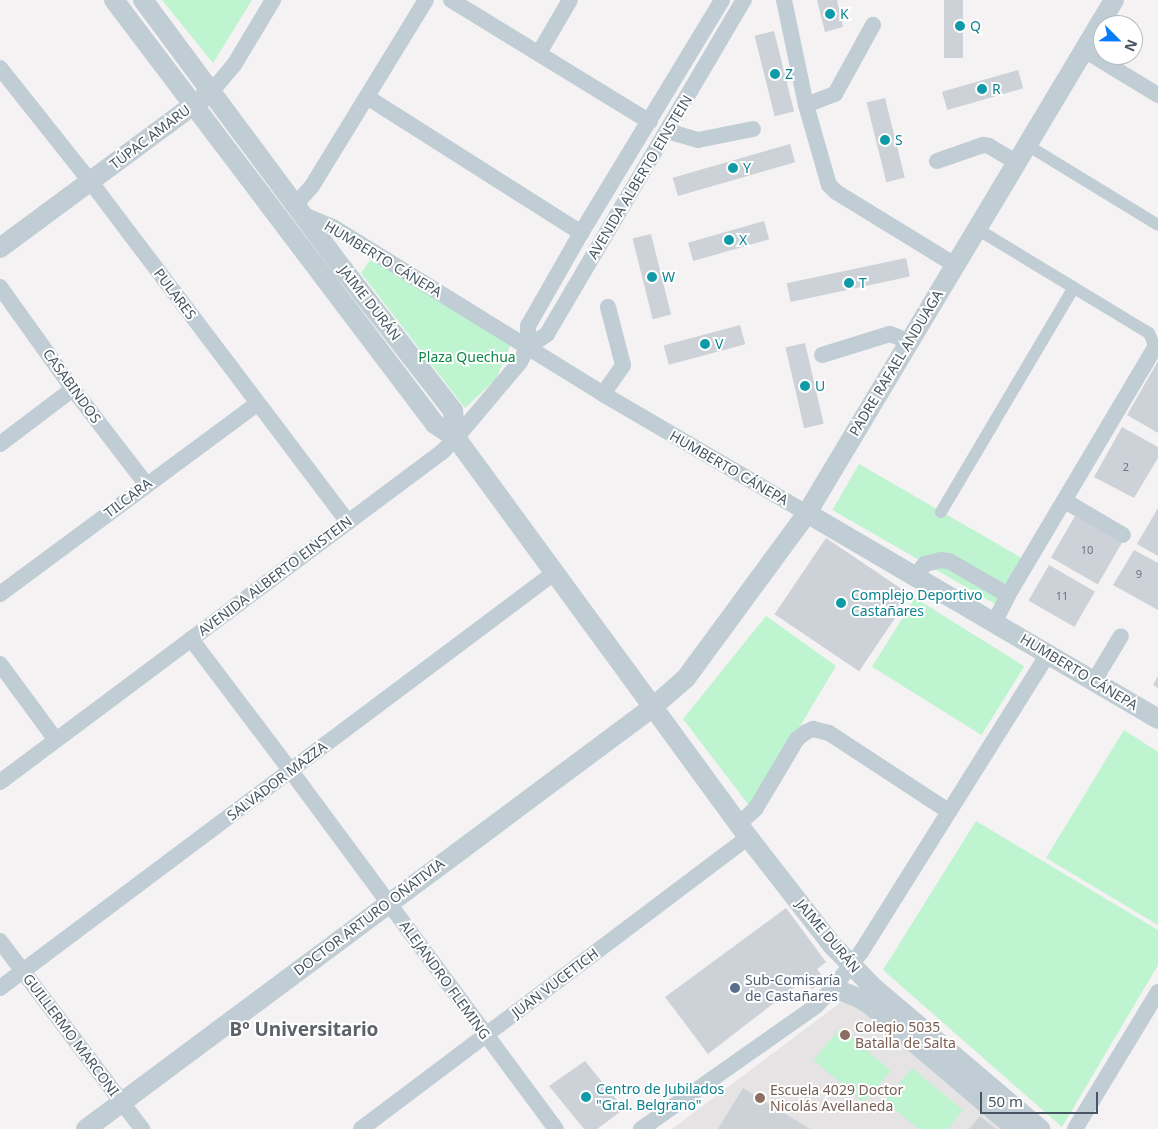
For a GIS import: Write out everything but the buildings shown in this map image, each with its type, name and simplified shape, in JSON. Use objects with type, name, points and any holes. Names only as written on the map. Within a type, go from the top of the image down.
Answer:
[{"type":"street","name":"JAIME DURÁN","points":[[114,0],[435,424],[456,438],[744,831],[850,965],[1040,1129]]},
{"type":"street","name":"JAIME DURÁN","points":[[143,0],[299,210],[453,411],[456,438]]},
{"type":"street","name":"TÚPAC AMARU","points":[[0,248],[212,91],[234,66],[273,0]]},
{"type":"street","points":[[299,210],[426,0]]},
{"type":"street","points":[[451,0],[650,122]]},
{"type":"street","points":[[539,53],[570,0]]},
{"type":"street","name":"AVENIDA ALBERTO EINSTEIN","points":[[528,347],[528,326],[581,233],[650,122],[722,0]]},
{"type":"street","name":"AVENIDA ALBERTO EINSTEIN","points":[[0,782],[442,452],[456,438],[512,372],[528,347],[547,334],[744,0]]},
{"type":"street","points":[[784,0],[806,105],[829,185],[836,192],[955,264]]},
{"type":"street","name":"PADRE RAFAEL ANDUAGA","points":[[653,707],[686,678],[807,513],[908,341],[1114,0]]},
{"type":"street","points":[[806,105],[835,94],[873,25]]},
{"type":"street","points":[[1084,50],[1158,95]]},
{"type":"street","name":"PULARES","points":[[0,68],[90,181],[256,404],[348,522]]},
{"type":"street","points":[[367,98],[581,233]]},
{"type":"street","points":[[667,131],[698,140],[753,129]]},
{"type":"street","points":[[1027,144],[1158,225]]},
{"type":"street","points":[[937,161],[983,145],[989,146],[1016,162]]},
{"type":"street","name":"HUMBERTO CÁNEPA","points":[[299,210],[334,227],[603,394],[1158,719]]},
{"type":"street","points":[[977,229],[1149,333],[1157,348],[1008,595],[994,623]]},
{"type":"street","name":"CASABINDOS","points":[[0,287],[73,389],[146,484]]},
{"type":"street","points":[[942,512],[1074,287]]},
{"type":"street","points":[[603,394],[622,365],[608,308]]},
{"type":"street","points":[[822,356],[890,334],[908,341]]},
{"type":"street","points":[[0,444],[73,389]]},
{"type":"street","name":"TILCARA","points":[[0,594],[256,404]]},
{"type":"street","points":[[1065,501],[1123,535]]},
{"type":"street","points":[[914,576],[925,564],[941,560],[949,561],[1008,595]]},
{"type":"street","name":"SALVADOR MAZZA","points":[[0,988],[554,573]]},
{"type":"street","points":[[1094,681],[1121,636]]},
{"type":"street","name":"ALEJANDRO FLEMING","points":[[191,640],[291,770],[485,1036],[556,1129]]},
{"type":"street","points":[[641,1129],[816,1006],[833,988],[850,965],[1048,654]]},
{"type":"street","points":[[0,664],[56,740]]},
{"type":"street","name":"DOCTOR ARTURO OÑATIVIA","points":[[86,1129],[653,707]]},
{"type":"street","name":"JUAN VUCETICH","points":[[361,1129],[485,1036],[744,831],[797,739],[806,732],[813,729],[829,733],[948,811]]},
{"type":"street","name":"GUILLERMO MARCONI","points":[[0,941],[142,1129]]},
{"type":"street","name":"JAIME DURÁN","points":[[833,988],[860,998],[869,1004],[1016,1129]]},
{"type":"street","points":[[1075,1129],[1158,992]]},
{"type":"shaded area","name":"Colegio 5035 Batalla de Salta","points":[[840,1003],[854,1003],[1006,1129],[672,1129]]},
{"type":"green space","points":[[162,0],[252,0],[213,63]]},
{"type":"green space","name":"Plaza Quechua","points":[[371,259],[511,344],[496,379],[465,408],[361,273]]},
{"type":"green space","points":[[859,464],[1024,559],[997,605],[832,510]]},
{"type":"green space","points":[[915,598],[1024,666],[981,735],[872,667]]},
{"type":"green space","points":[[766,616],[836,666],[751,808],[683,719]]},
{"type":"green space","points":[[1124,730],[1158,752],[1158,925],[1046,858]]},
{"type":"green space","points":[[976,821],[1158,930],[1158,965],[1062,1127],[883,970]]},
{"type":"green space","points":[[841,1028],[891,1071],[863,1103],[813,1060]]},
{"type":"green space","points":[[912,1068],[963,1110],[948,1129],[918,1129],[885,1101]]},
{"type":"place","name":"K","points":[[830,14]]},
{"type":"place","name":"Q","points":[[960,26]]},
{"type":"place","name":"Z","points":[[775,74]]},
{"type":"place","name":"R","points":[[982,89]]},
{"type":"place","name":"S","points":[[885,140]]},
{"type":"place","name":"Y","points":[[733,168]]},
{"type":"place","name":"X","points":[[729,240]]},
{"type":"place","name":"W","points":[[652,277]]},
{"type":"place","name":"T","points":[[849,283]]},
{"type":"place","name":"V","points":[[705,344]]},
{"type":"place","name":"U","points":[[805,386]]},
{"type":"place","name":"Complejo Deportivo Castañares","points":[[841,603]]},
{"type":"place","name":"Sub-Comisaría de Castañares","points":[[735,988]]},
{"type":"place","name":"Colegio 5035 Batalla de Salta","points":[[845,1035]]},
{"type":"place","name":"Centro de Jubilados \"Gral. Belgrano\"","points":[[586,1097]]},
{"type":"place","name":"Escuela 4029 Doctor Nicolás Avellaneda","points":[[760,1098]]},
{"type":"district","name":"Bº Universitario","points":[[304,1030]]}]
